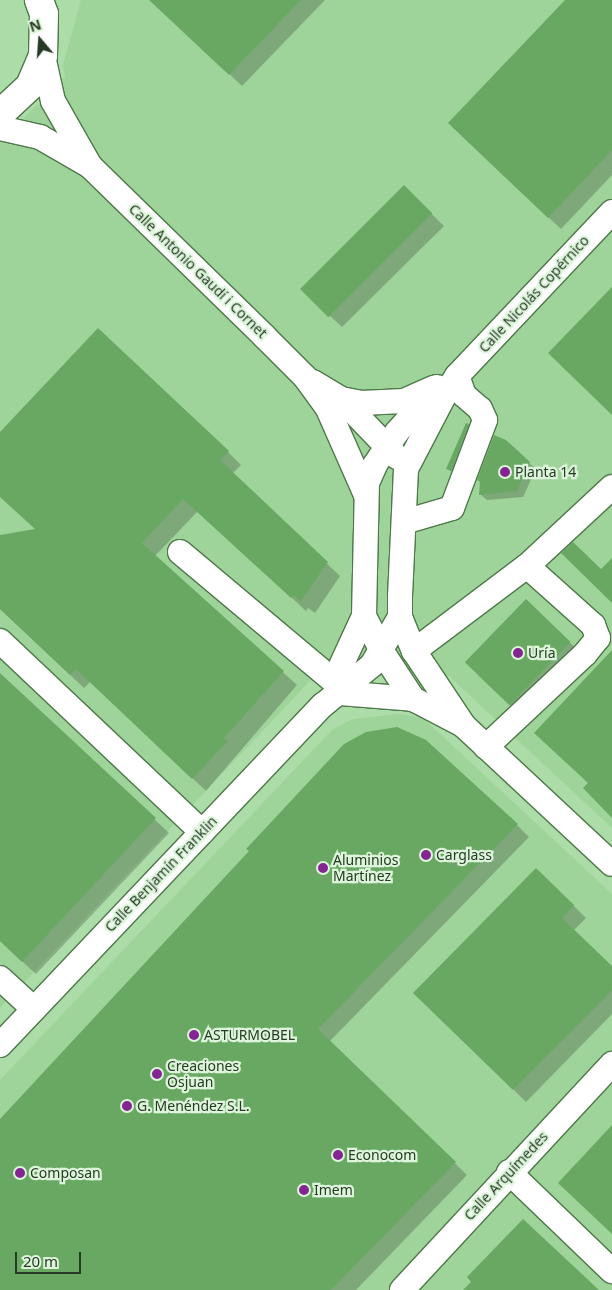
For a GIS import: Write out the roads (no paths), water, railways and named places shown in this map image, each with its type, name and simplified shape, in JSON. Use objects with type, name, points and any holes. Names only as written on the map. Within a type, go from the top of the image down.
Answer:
[{"type":"highway","points":[[0,114],[30,86],[43,56],[47,5]]},
{"type":"street","name":"Calle Antonio Gaudí i Cornet","points":[[43,56],[53,101],[90,166]]},
{"type":"street","name":"Calle Antonio Gaudí i Cornet","points":[[0,128],[40,137],[90,166],[305,377],[335,404],[388,445],[406,469]]},
{"type":"street","name":"Calle Nicolás Copérnico","points":[[388,445],[447,381],[612,212]]},
{"type":"street","name":"Calle Nicolás Copérnico","points":[[335,404],[404,400],[447,381]]},
{"type":"street","name":"Calle Nicolás Copérnico","points":[[417,445],[447,381]]},
{"type":"street","points":[[404,522],[452,508],[485,420],[480,409],[447,381]]},
{"type":"street","points":[[335,404],[366,495]]},
{"type":"street","points":[[414,699],[381,650],[364,616],[366,495],[375,465],[388,445],[417,445],[406,469],[400,617],[414,650],[464,726],[612,864]]},
{"type":"street","points":[[414,650],[527,566],[612,487]]},
{"type":"street","points":[[180,552],[332,693],[414,699],[464,726]]},
{"type":"street","points":[[486,747],[598,638],[593,625],[527,566]]},
{"type":"street","name":"Calle Benjamín Franklin","points":[[332,693],[364,616]]},
{"type":"street","name":"Calle Benjamín Franklin","points":[[0,1044],[332,693],[372,665],[400,617]]},
{"type":"street","points":[[0,641],[202,832]]},
{"type":"street","points":[[381,650],[401,654],[422,680],[446,699]]},
{"type":"street","points":[[0,978],[34,1008]]},
{"type":"street","name":"Calle Arquímedes","points":[[402,1290],[509,1172],[612,1064]]},
{"type":"street","points":[[509,1172],[612,1272]]},
{"type":"place","name":"Planta 14","points":[[505,472]]},
{"type":"place","name":"Uría","points":[[518,653]]},
{"type":"place","name":"Carglass","points":[[426,855]]},
{"type":"place","name":"Aluminios Martínez","points":[[323,868]]},
{"type":"place","name":"ASTURMOBEL","points":[[194,1035]]},
{"type":"place","name":"Creaciones Osjuan","points":[[157,1074]]},
{"type":"place","name":"G. Menéndez S.L.","points":[[127,1106]]},
{"type":"place","name":"Econocom","points":[[338,1155]]},
{"type":"place","name":"Composan","points":[[20,1173]]},
{"type":"place","name":"Imem","points":[[304,1190]]}]
